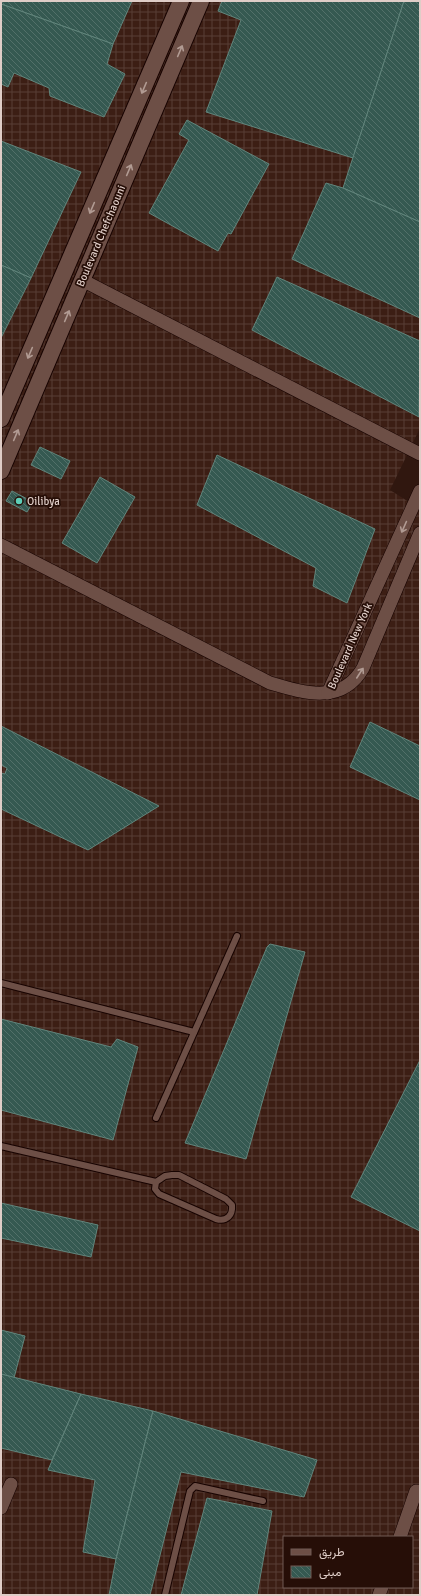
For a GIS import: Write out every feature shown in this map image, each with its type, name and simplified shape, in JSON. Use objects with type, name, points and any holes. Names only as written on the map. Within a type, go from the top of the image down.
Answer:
[{"type":"street","name":"Boulevard Chefchaouni","points":[[1,419],[181,1]]},
{"type":"street","name":"Boulevard Chefchaouni","points":[[1,471],[201,1]]},
{"type":"street","points":[[82,280],[420,454]]},
{"type":"street","name":"Boulevard New York","points":[[328,693],[420,491]]},
{"type":"street","name":"Boulevard New York","points":[[328,693],[341,690],[352,682],[361,672],[420,533]]},
{"type":"street","points":[[1,545],[270,683],[302,692],[328,693]]},
{"type":"street","points":[[1,1508],[11,1484]]},
{"type":"street","points":[[400,1536],[416,1491]]},
{"type":"lane","points":[[156,1118],[237,936]]},
{"type":"lane","points":[[1,983],[194,1032]]},
{"type":"lane","points":[[1,1146],[156,1182],[165,1176],[179,1175],[226,1199],[232,1205],[231,1213],[227,1218],[220,1220],[216,1219],[159,1194],[155,1189],[156,1182]]},
{"type":"lane","points":[[165,1595],[188,1496],[190,1491],[195,1486],[263,1501]]},
{"type":"shaded area","points":[[1,1],[420,1],[420,428],[390,490],[420,509],[420,1595],[1,1595]]},
{"type":"building","points":[[1,1],[132,1],[113,44],[1,4]]},
{"type":"building","points":[[222,1],[404,1],[353,158],[206,112],[241,20],[218,11]]},
{"type":"building","points":[[404,1],[420,1],[420,222],[343,188]]},
{"type":"building","points":[[1,4],[113,44],[107,64],[125,74],[104,117],[50,96],[49,88],[14,73],[8,87],[1,84]]},
{"type":"building","points":[[187,120],[269,164],[231,234],[228,233],[218,251],[149,213],[189,140],[179,134]]},
{"type":"building","points":[[1,141],[81,172],[31,278],[1,265]]},
{"type":"building","points":[[326,183],[343,188],[420,222],[420,318],[292,259]]},
{"type":"building","points":[[1,265],[31,278],[1,338]]},
{"type":"building","points":[[277,277],[420,341],[419,417],[252,330]]},
{"type":"building","points":[[40,447],[70,461],[61,479],[31,465]]},
{"type":"building","points":[[217,455],[375,529],[347,603],[313,586],[316,568],[197,505]]},
{"type":"building","points":[[100,477],[135,497],[97,563],[62,543]]},
{"type":"building","name":"Oilibya","points":[[12,491],[33,502],[27,512],[6,501]]},
{"type":"building","points":[[370,722],[420,746],[420,800],[350,767]]},
{"type":"building","points":[[1,726],[159,806],[88,850],[1,809],[1,773],[5,774],[7,768],[1,765]]},
{"type":"building","points":[[270,944],[305,952],[246,1159],[185,1143],[267,947]]},
{"type":"building","points":[[1,1019],[111,1047],[117,1039],[138,1047],[113,1140],[1,1110]]},
{"type":"building","points":[[420,1060],[420,1231],[351,1197]]},
{"type":"building","points":[[1,1203],[98,1225],[91,1257],[1,1238]]},
{"type":"building","points":[[1,1330],[25,1336],[14,1378],[1,1374]]},
{"type":"building","points":[[1,1374],[81,1394],[52,1460],[1,1448]]},
{"type":"building","points":[[81,1394],[153,1411],[116,1559],[83,1552],[95,1480],[48,1470]]},
{"type":"building","points":[[153,1411],[317,1460],[304,1497],[181,1472],[150,1595],[109,1595],[116,1559]]},
{"type":"building","points":[[207,1498],[272,1511],[257,1595],[181,1595]]},
{"type":"place","name":"Oilibya","points":[[19,501]]}]
